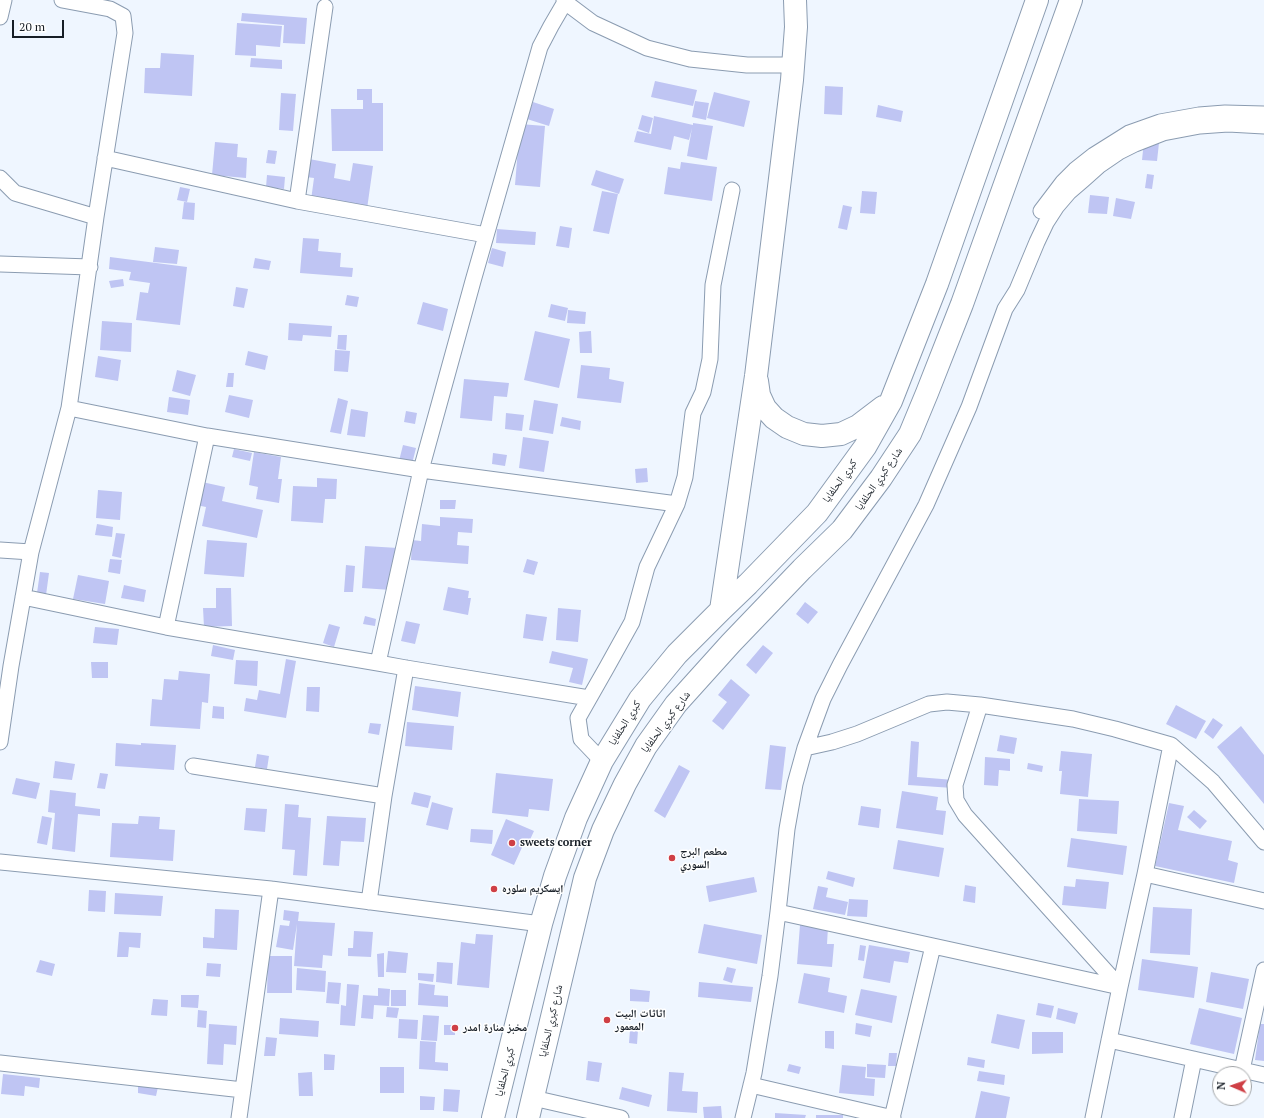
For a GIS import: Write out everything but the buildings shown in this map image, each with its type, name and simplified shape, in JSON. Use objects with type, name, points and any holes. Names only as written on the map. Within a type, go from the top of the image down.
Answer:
[{"type":"main road","points":[[721,610],[756,376],[793,64],[796,27],[795,0]]},
{"type":"main road","name":"كبري الحلفايا","points":[[494,1118],[541,924],[555,876],[576,818],[602,761],[640,699],[677,654],[817,513],[865,447],[891,402],[937,284],[1037,0]]},
{"type":"main road","name":"شارع كبري الحلفايا","points":[[530,1108],[585,878],[603,830],[625,784],[642,752],[676,704],[802,569],[842,530],[882,478],[910,434],[962,304],[1071,0]]},
{"type":"main road","points":[[756,376],[759,395],[764,408],[774,418],[787,427],[804,434],[822,436],[841,434],[858,426],[891,402]]},
{"type":"street","points":[[0,17],[4,0]]},
{"type":"street","points":[[0,742],[5,666],[23,597],[31,552],[69,408],[96,217],[125,33],[123,16],[110,9],[62,0]]},
{"type":"street","points":[[378,663],[421,470],[486,235],[540,47],[565,1],[593,23],[654,50],[690,59],[747,65],[793,64]]},
{"type":"street","points":[[297,201],[325,8]]},
{"type":"street","points":[[744,1118],[770,976],[787,829],[795,784],[805,748],[840,665],[926,505],[969,407],[1005,309],[1008,288],[1027,238],[1038,217],[1063,182],[1094,155],[1129,133],[1160,122],[1179,118],[1226,113],[1264,114]]},
{"type":"street","points":[[1005,309],[1017,290],[1046,223],[1057,206],[1069,192],[1100,165],[1119,152],[1163,133],[1182,129],[1228,124],[1264,126]]},
{"type":"street","points":[[105,158],[297,201],[486,235]]},
{"type":"street","points":[[0,178],[15,194],[96,217]]},
{"type":"street","points":[[602,761],[582,739],[578,718],[632,622],[647,567],[677,504],[685,477],[693,413],[703,392],[710,359],[713,285],[732,190]]},
{"type":"street","points":[[0,264],[90,267]]},
{"type":"street","points":[[69,408],[207,436],[421,470],[677,504]]},
{"type":"street","points":[[166,627],[207,436]]},
{"type":"street","points":[[0,550],[31,552]]},
{"type":"street","points":[[23,597],[166,627],[589,698]]},
{"type":"street","points":[[369,902],[384,796],[406,668]]},
{"type":"street","points":[[805,748],[832,742],[857,734],[929,704],[947,702],[1073,719],[1170,745],[1213,782],[1264,842]]},
{"type":"street","points":[[980,706],[955,785],[956,800],[966,815],[1120,987]]},
{"type":"street","points":[[1093,1118],[1145,874],[1170,745]]},
{"type":"street","points":[[193,766],[384,796]]},
{"type":"street","points":[[0,862],[271,889],[541,924]]},
{"type":"street","points":[[1145,874],[1264,901]]},
{"type":"street","points":[[240,1118],[271,889]]},
{"type":"street","points":[[778,912],[1120,987]]},
{"type":"street","points":[[751,1085],[872,1116],[893,1118],[933,946]]},
{"type":"street","points":[[1243,1066],[1264,970]]},
{"type":"street","points":[[1109,1040],[1225,1066]]},
{"type":"street","points":[[1182,1118],[1194,1059]]},
{"type":"street","points":[[0,1063],[243,1090]]},
{"type":"street","points":[[1252,1072],[1264,1075]]},
{"type":"street","points":[[530,1108],[621,1118]]},
{"type":"place","name":"sweets corner","points":[[512,843]]},
{"type":"place","name":"مطعم البرج السوري","points":[[672,858]]},
{"type":"place","name":"ايسكريم سلوره","points":[[494,889]]},
{"type":"place","name":"اثاثات البيت المعمور","points":[[607,1020]]},
{"type":"place","name":"مخبز منارة امدر","points":[[455,1028]]}]
